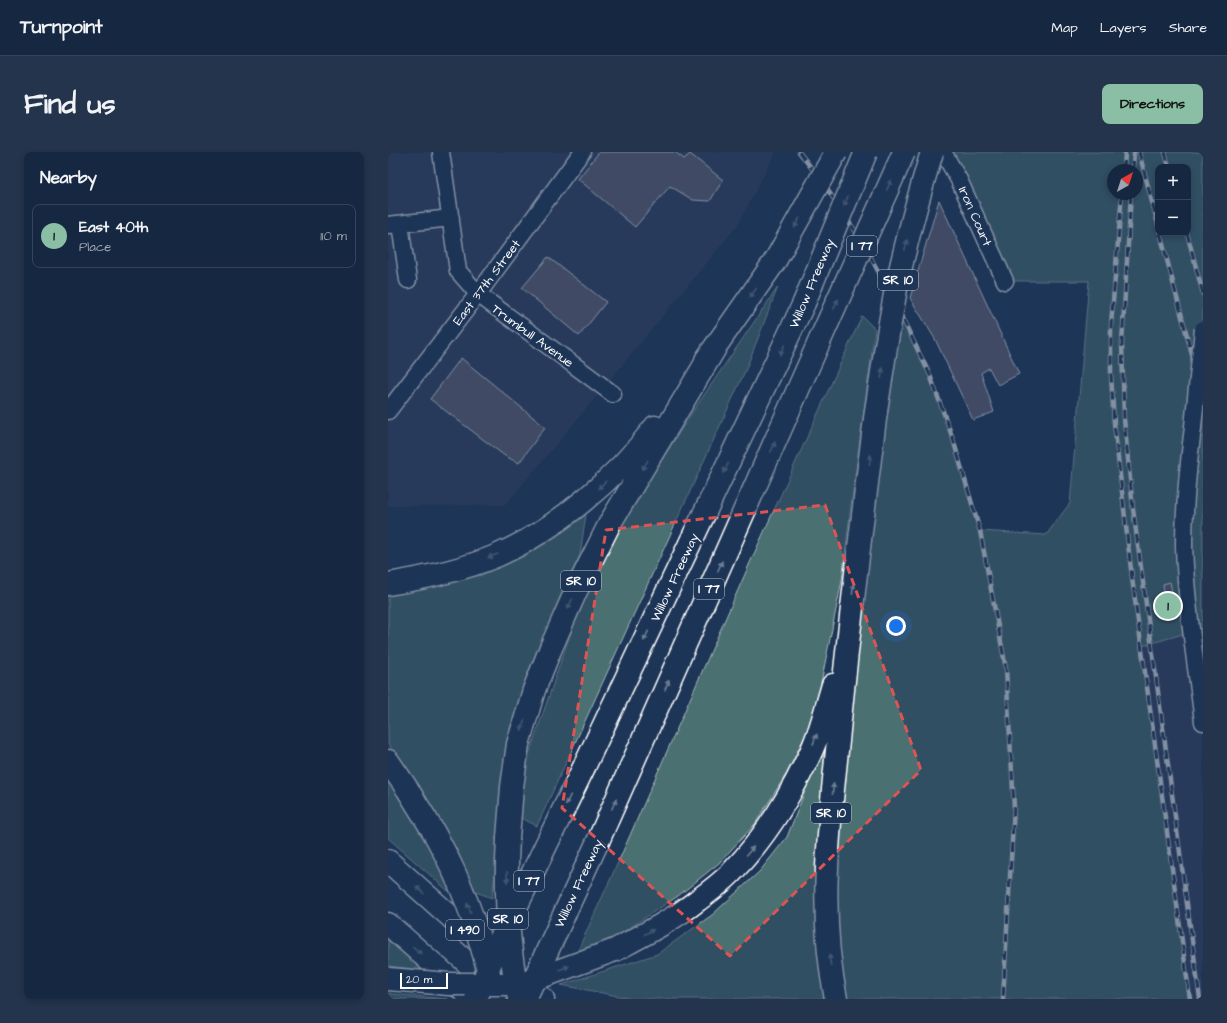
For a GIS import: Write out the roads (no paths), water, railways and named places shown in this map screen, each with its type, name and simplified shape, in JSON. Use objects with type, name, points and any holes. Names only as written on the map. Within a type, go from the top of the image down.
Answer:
[{"type":"highway","name":"SR 10","points":[[519,999],[510,949],[507,889],[508,838],[512,787],[518,744],[534,690],[575,593],[610,524],[715,348],[775,261],[836,152]]},
{"type":"highway","name":"Willow Freeway","points":[[476,999],[499,942],[585,765],[804,303],[866,152]]},
{"type":"highway","name":"Willow Freeway","points":[[525,999],[599,839],[904,152]]},
{"type":"highway","name":"SR 10","points":[[836,999],[826,928],[826,873],[849,628],[876,411],[888,335],[898,278],[917,202],[932,152]]},
{"type":"highway","points":[[388,584],[434,576],[496,556],[527,540],[558,520],[598,488],[627,460],[652,432],[715,348]]},
{"type":"highway","points":[[388,979],[449,984],[522,984],[615,950],[668,922],[698,901],[731,873],[757,842],[779,812],[807,762],[822,722],[849,628]]},
{"type":"highway","points":[[388,761],[438,839],[457,878],[476,928],[489,973],[494,999]]},
{"type":"highway","name":"I 490","points":[[388,861],[544,999]]},
{"type":"highway","points":[[388,924],[473,999]]},
{"type":"street","name":"Trumbull Avenue","points":[[441,152],[458,271],[478,294],[613,394]]},
{"type":"street","name":"East 37th Street","points":[[388,411],[478,294],[582,152]]},
{"type":"street","name":"Iron Court","points":[[943,152],[959,180],[1005,281]]},
{"type":"street","points":[[408,280],[394,224],[451,218]]},
{"type":"street","points":[[1203,329],[1186,491],[1184,548],[1190,620],[1203,722]]},
{"type":"railway","points":[[799,152],[823,183],[862,241],[894,301],[930,375],[953,439],[980,531],[1006,669],[1014,807],[1003,999]]},
{"type":"railway","points":[[1124,164],[1125,152]]},
{"type":"railway","points":[[1133,164],[1134,152]]},
{"type":"railway","points":[[1139,152],[1155,213]]},
{"type":"railway","points":[[1165,152],[1168,164]]},
{"type":"railway","points":[[1121,200],[1111,325],[1111,375],[1114,423],[1132,578],[1190,999]]},
{"type":"railway","points":[[1131,200],[1122,343],[1124,419],[1133,509],[1200,999]]},
{"type":"railway","points":[[1161,236],[1203,397]]},
{"type":"railway","points":[[1188,236],[1203,294]]},
{"type":"place","name":"East 40th","points":[[1168,606]]}]
